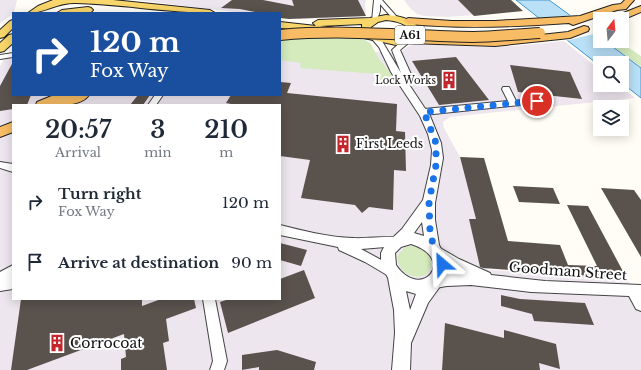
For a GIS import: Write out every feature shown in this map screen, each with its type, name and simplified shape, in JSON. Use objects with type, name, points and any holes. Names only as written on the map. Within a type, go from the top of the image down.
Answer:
[{"type":"highway","points":[[616,4],[623,7],[630,0]]},
{"type":"highway","name":"A61","points":[[281,35],[315,32],[357,32],[474,37],[538,31],[559,25],[583,24],[594,21],[616,4]]},
{"type":"highway","points":[[629,13],[641,8]]},
{"type":"highway","points":[[408,22],[538,31],[570,35],[583,24]]},
{"type":"highway","name":"A61","points":[[281,30],[356,27],[473,32],[538,31]]},
{"type":"highway","points":[[408,40],[495,43],[538,31]]},
{"type":"highway","points":[[44,104],[62,96]]},
{"type":"highway","points":[[63,104],[81,96]]},
{"type":"highway","points":[[0,123],[12,118]]},
{"type":"highway","points":[[0,132],[12,127]]},
{"type":"main road","points":[[35,12],[50,5],[86,0],[200,12]]},
{"type":"main road","points":[[25,12],[34,1],[50,5],[148,12]]},
{"type":"main road","points":[[70,12],[135,11]]},
{"type":"main road","points":[[281,21],[308,23],[395,18],[408,22],[416,28],[417,32],[416,35],[408,40],[392,42],[357,33],[281,25]]},
{"type":"main road","points":[[372,20],[365,29],[373,37]]},
{"type":"main road","points":[[6,42],[12,26]]},
{"type":"main road","points":[[6,42],[12,29]]},
{"type":"street","points":[[378,0],[395,18]]},
{"type":"street","points":[[372,20],[377,11],[378,0]]},
{"type":"street","points":[[373,37],[383,45],[394,70],[424,112],[436,143],[436,165],[429,202],[430,232],[434,249],[441,260],[442,269],[439,278],[422,299],[404,345]]},
{"type":"street","points":[[408,40],[398,46],[396,54],[409,79],[413,96]]},
{"type":"street","points":[[0,57],[12,55]]},
{"type":"street","points":[[506,89],[513,103]]},
{"type":"street","points":[[424,112],[549,100]]},
{"type":"street","points":[[0,166],[12,168]]},
{"type":"street","points":[[401,370],[404,345],[403,308],[393,274],[389,266],[388,255],[392,245],[408,233],[429,202]]},
{"type":"street","points":[[281,230],[335,243],[369,258],[403,282],[413,286],[426,286],[434,283]]},
{"type":"street","points":[[335,243],[368,244],[399,241],[410,238],[419,239],[434,249]]},
{"type":"street","name":"Goodman Street","points":[[434,249],[455,263],[493,280]]},
{"type":"street","points":[[0,279],[12,272]]},
{"type":"street","name":"Goodman Street","points":[[434,283],[460,278],[493,280],[532,286],[637,291]]},
{"type":"street","points":[[0,285],[12,283]]},
{"type":"street","points":[[637,291],[641,305]]},
{"type":"street","points":[[209,300],[220,361],[217,370]]},
{"type":"shaded area","points":[[0,0],[17,0],[14,12],[12,12],[12,14],[0,23]]},
{"type":"shaded area","points":[[136,0],[366,0],[366,13],[359,17],[300,19],[281,17],[281,12],[235,12]]},
{"type":"shaded area","points":[[404,0],[509,0],[522,11],[448,17],[424,16],[417,14]]},
{"type":"shaded area","points":[[281,31],[364,39],[370,43],[375,52],[402,52],[405,48],[415,44],[482,47],[516,46],[564,41],[593,64],[593,92],[628,92],[635,98],[593,100],[593,102],[450,117],[443,122],[444,128],[460,157],[489,270],[626,277],[641,305],[641,370],[0,370],[0,66],[5,57],[12,54],[12,96],[281,96]]},
{"type":"green space","points":[[281,30],[358,37],[370,43],[379,59],[393,76],[383,86],[377,86],[377,74],[300,68],[301,63],[281,60]]},
{"type":"green space","points":[[615,48],[629,48],[641,56],[641,67],[629,58],[629,56],[626,56]]},
{"type":"green space","points":[[409,246],[421,249],[429,257],[432,265],[427,274],[416,277],[411,276],[406,274],[400,266],[398,255],[404,248]]},
{"type":"water","points":[[516,0],[549,0],[593,32],[593,48],[614,48],[625,56],[593,56],[593,60]]},
{"type":"water","points":[[629,59],[641,68],[641,98],[629,89]]},
{"type":"pier","points":[[573,15],[593,29],[593,34],[565,41],[537,19]]},
{"type":"building","points":[[232,0],[263,0],[294,6],[292,0],[358,0],[366,16],[289,19],[281,18],[281,12],[255,12],[240,9],[221,8]]},
{"type":"building","points":[[458,0],[511,0],[523,11],[474,16]]},
{"type":"building","name":"Lock Works","points":[[456,57],[489,100],[439,105],[412,61]]},
{"type":"building","points":[[12,64],[12,96],[31,96],[27,104],[12,104],[12,109],[0,111],[0,86]]},
{"type":"building","points":[[510,65],[570,72],[582,99],[518,92]]},
{"type":"building","name":"First Leeds","points":[[281,82],[291,83],[287,93],[397,104],[396,131],[405,132],[406,171],[394,170],[393,210],[369,207],[362,213],[355,205],[301,198],[310,160],[281,156],[281,104],[226,103],[230,96],[281,96]]},
{"type":"building","points":[[137,96],[149,96],[144,104],[131,104]]},
{"type":"building","points":[[460,157],[484,158],[508,241],[560,245],[568,265],[597,266],[567,205],[588,206],[626,277],[572,275],[480,267],[469,219],[476,219]]},
{"type":"building","points":[[513,186],[553,188],[560,204],[519,202]]},
{"type":"building","points":[[601,188],[634,190],[641,200],[641,257]]},
{"type":"building","points":[[281,243],[307,250],[301,266],[281,260]]},
{"type":"building","points":[[304,270],[315,298],[228,333],[220,302],[226,300],[281,300],[281,279]]},
{"type":"building","points":[[501,295],[520,299],[585,303],[594,325],[534,321],[532,314],[501,306]]},
{"type":"building","name":"Corrocoat","points":[[21,300],[142,300],[142,306],[158,300],[194,300],[196,308],[166,319],[169,341],[163,343],[167,370],[121,370],[121,359],[126,357],[124,334],[27,370],[11,370]]},
{"type":"building","points":[[445,323],[504,338],[504,330],[556,344],[560,369],[539,363],[540,370],[442,370]]},
{"type":"building","points":[[277,350],[316,362],[314,370],[259,370],[259,367],[242,370],[242,355]]},
{"type":"place","name":"Lock Works","points":[[449,80]]},
{"type":"place","name":"First Leeds","points":[[343,144]]},
{"type":"place","name":"Corrocoat","points":[[57,343]]},
{"type":"route","points":[[442,264],[434,248],[430,232],[429,202],[433,188],[436,165],[436,143],[424,112],[537,101]]}]
